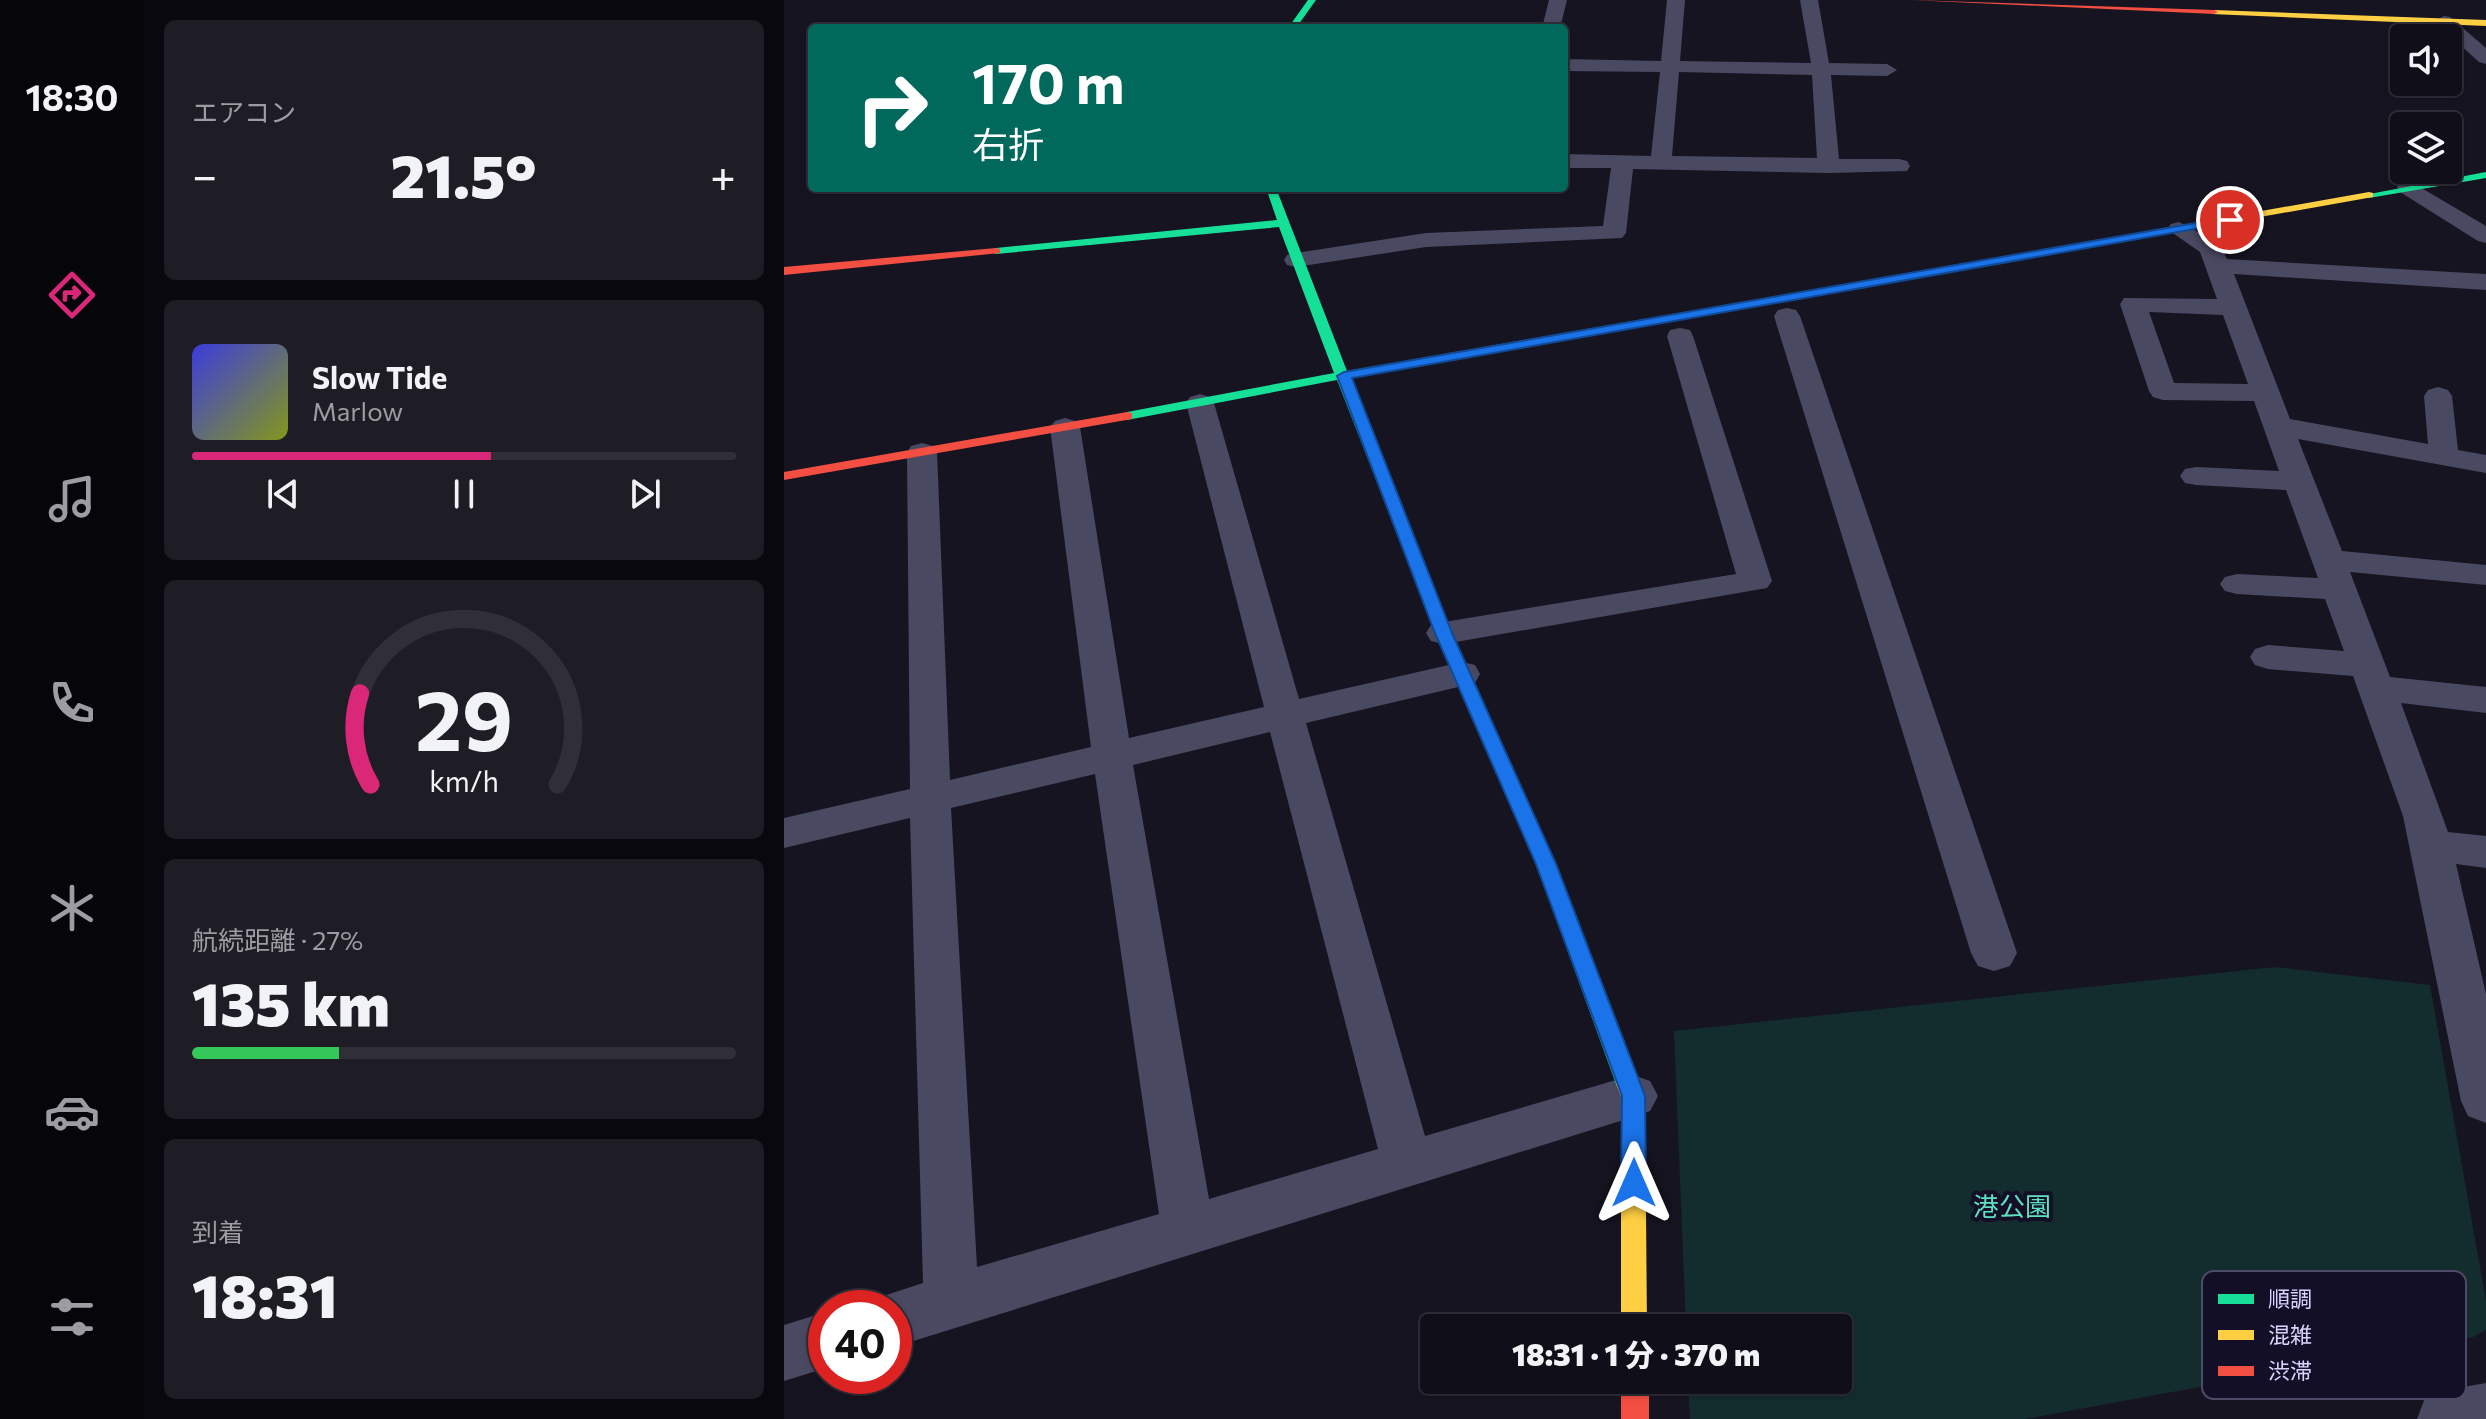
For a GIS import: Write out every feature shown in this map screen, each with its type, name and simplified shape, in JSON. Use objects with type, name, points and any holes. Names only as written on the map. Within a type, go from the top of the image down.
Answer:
[{"type":"street","points":[[1295,24],[1312,0]]},
{"type":"street","points":[[1552,24],[1558,0]]},
{"type":"street","points":[[1661,163],[1676,0]]},
{"type":"street","points":[[1809,0],[1821,69],[1829,166]]},
{"type":"street","points":[[1914,0],[2486,23]]},
{"type":"street","points":[[2444,21],[2486,58]]},
{"type":"street","points":[[1568,65],[1887,70]]},
{"type":"street","points":[[1568,161],[1899,166]]},
{"type":"street","points":[[1296,260],[1426,240],[1614,233],[1623,162]]},
{"type":"street","points":[[784,476],[2486,175]]},
{"type":"street","points":[[2408,187],[2486,236]]},
{"type":"street","points":[[1272,192],[1296,260],[1444,633],[1546,864],[1633,1096],[1634,1314]]},
{"type":"street","points":[[784,271],[1282,223]]},
{"type":"street","points":[[2179,229],[2210,248],[2218,266],[2424,816],[2479,1040],[2486,1101]]},
{"type":"street","points":[[2218,266],[2486,282]]},
{"type":"street","points":[[2234,307],[2133,304],[2163,391],[2265,393]]},
{"type":"street","points":[[1787,316],[1994,953]]},
{"type":"street","points":[[1444,633],[1755,581],[1680,336]]},
{"type":"street","points":[[2438,396],[2444,457]]},
{"type":"street","points":[[1200,403],[1407,1164]]},
{"type":"street","points":[[2278,426],[2486,464]]},
{"type":"street","points":[[1065,427],[1112,756],[1188,1229]]},
{"type":"street","points":[[922,452],[930,799],[951,1302]]},
{"type":"street","points":[[2196,476],[2298,481]]},
{"type":"street","points":[[2237,584],[2332,575],[2486,575]]},
{"type":"street","points":[[2268,657],[2329,660],[2373,678],[2486,700]]},
{"type":"street","points":[[784,833],[1462,674]]},
{"type":"street","points":[[2431,845],[2486,852]]},
{"type":"street","points":[[912,1314],[1633,1096]]},
{"type":"street","points":[[784,1353],[808,1346]]},
{"type":"street","points":[[1635,1394],[1635,1419]]},
{"type":"street","points":[[2446,1419],[2486,1412]]},
{"type":"green space","name":"港公園","points":[[2275,967],[2430,985],[2486,1301],[2486,1330],[2473,1337],[2466,1338],[2466,1271],[2202,1271],[2202,1387],[2025,1419],[1690,1419],[1689,1394],[1852,1394],[1852,1314],[1685,1314],[1674,1031]]},
{"type":"traffic: fast","points":[[1295,24],[1312,0]]},
{"type":"traffic: fast","points":[[2369,195],[2486,175]]},
{"type":"traffic: fast","points":[[1272,192],[1296,260],[1444,633],[1546,864],[1628,1084]]},
{"type":"traffic: fast","points":[[996,251],[1282,223]]},
{"type":"traffic: fast","points":[[1127,416],[1414,362],[2103,242]]},
{"type":"traffic: slow","points":[[2214,12],[2486,23]]},
{"type":"traffic: slow","points":[[2103,242],[2369,195]]},
{"type":"traffic: slow","points":[[1628,1084],[1633,1096],[1634,1314]]},
{"type":"traffic: jam","points":[[1914,0],[2214,12]]},
{"type":"traffic: jam","points":[[784,271],[996,251]]},
{"type":"traffic: jam","points":[[784,476],[1127,416]]},
{"type":"traffic: jam","points":[[1635,1394],[1635,1419]]},
{"type":"route","points":[[1634,1183],[1633,1096],[1546,864],[1444,633],[1344,376],[2230,220]]}]
